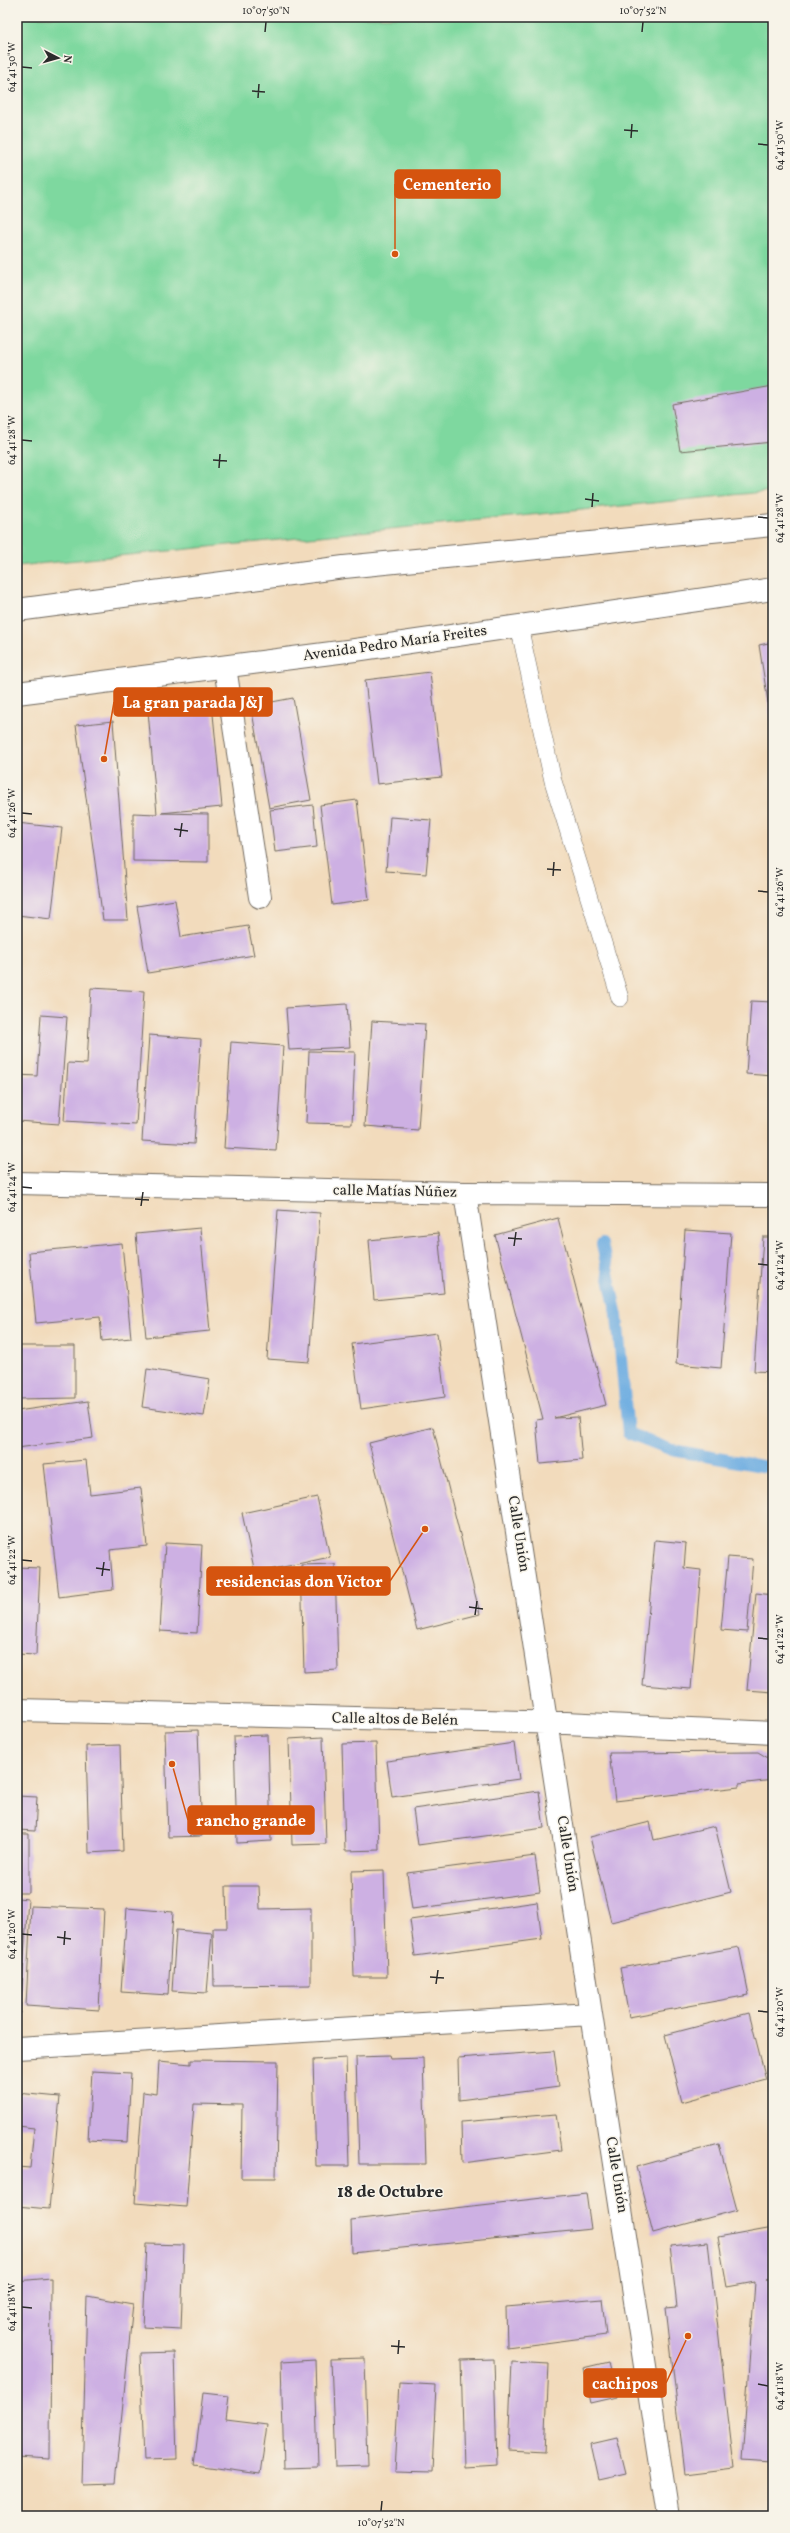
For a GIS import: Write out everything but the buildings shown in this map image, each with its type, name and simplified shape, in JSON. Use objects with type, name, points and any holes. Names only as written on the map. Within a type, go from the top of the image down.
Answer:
[{"type":"street","points":[[17,610],[344,567],[773,525]]},
{"type":"street","name":"Avenida Pedro María Freites","points":[[17,693],[225,667],[773,589]]},
{"type":"street","points":[[225,667],[260,897]]},
{"type":"street","name":"calle Matías Núñez","points":[[17,1183],[465,1193],[773,1195]]},
{"type":"street","name":"Calle Unión","points":[[465,1193],[668,2516]]},
{"type":"street","name":"Calle altos de Belén","points":[[17,1710],[547,1723],[773,1733]]},
{"type":"street","points":[[17,2048],[591,2014]]},
{"type":"lane","points":[[519,626],[553,782],[620,998]]},
{"type":"green space","points":[[17,17],[773,17],[773,491],[17,566]]},
{"type":"waterway","points":[[602,1244],[617,1316],[628,1433],[672,1450],[773,1468]]},
{"type":"place","name":"Cementerio","points":[[395,254]]},
{"type":"place","name":"La gran parada J&J","points":[[104,759]]},
{"type":"place","name":"residencias don Victor","points":[[425,1529]]},
{"type":"place","name":"rancho grande","points":[[172,1764]]},
{"type":"place","name":"cachipos","points":[[688,2336]]},
{"type":"district","name":"18 de Octubre","points":[[390,2192]]}]
